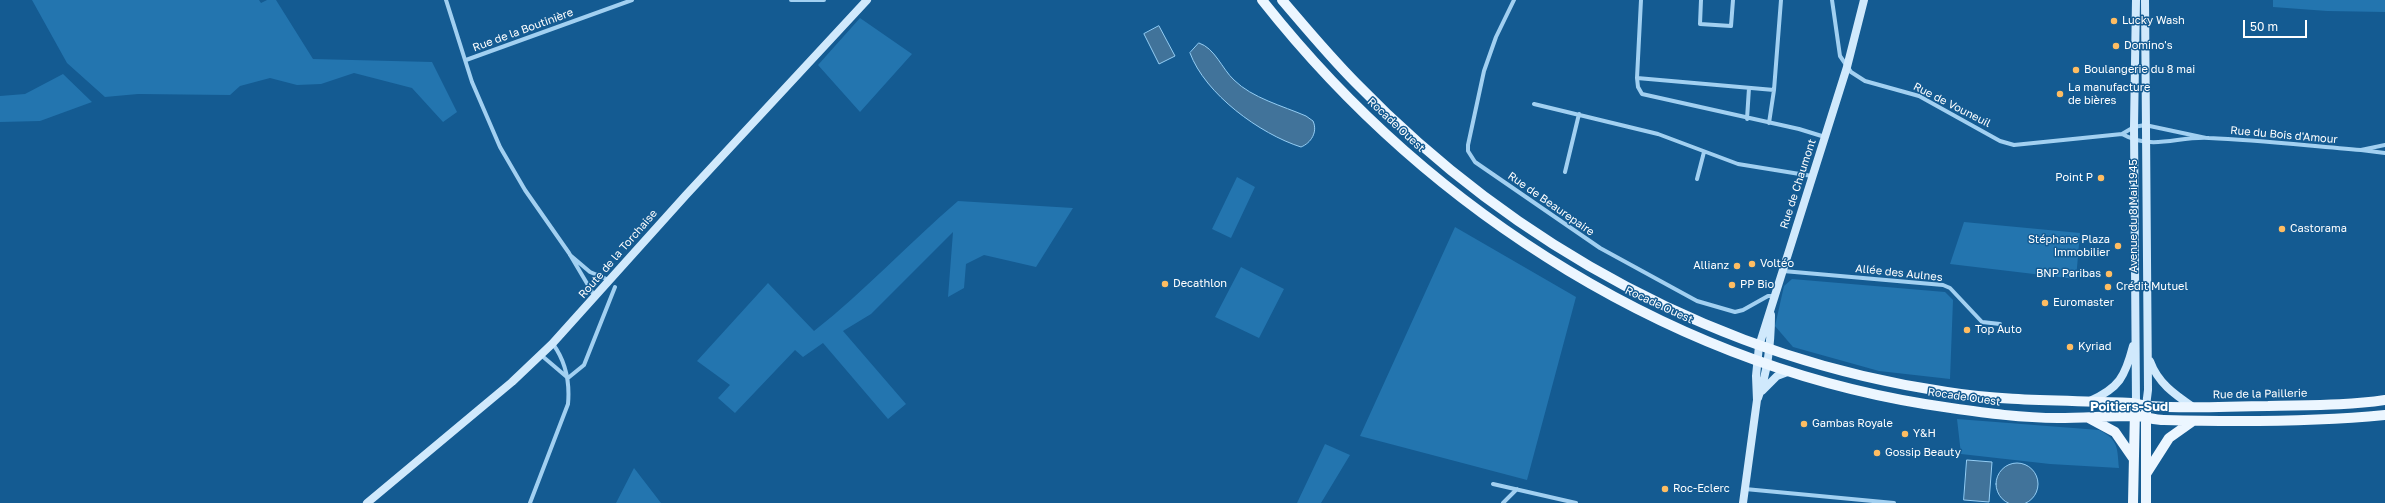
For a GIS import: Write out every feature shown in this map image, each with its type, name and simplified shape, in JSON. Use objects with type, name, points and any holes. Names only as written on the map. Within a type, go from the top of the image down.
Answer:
[{"type":"main road","name":"Route de la Torchaise","points":[[367,503],[541,355],[595,297],[612,284],[751,123],[867,0]]},
{"type":"main road","name":"Rocade Ouest","points":[[1261,0],[1333,80],[1400,146],[1494,222],[1559,266],[1637,309],[1756,360],[1873,394],[1949,408],[2030,417],[2146,417]]},
{"type":"main road","name":"Rocade Ouest","points":[[1282,0],[1332,59],[1376,104],[1440,162],[1497,207],[1534,232],[1608,278],[1643,296],[1770,350],[1838,370],[1910,386],[1978,396],[2141,405]]},
{"type":"main road","points":[[1288,0],[1332,59]]},
{"type":"main road","name":"Rue de Chaumont","points":[[1743,503],[1757,400],[1756,360],[1759,346],[1847,67],[1864,0]]},
{"type":"main road","name":"Avenue du 8 Mai 1945","points":[[2136,0],[2134,127],[2136,336],[2141,405],[2146,417],[2146,503]]},
{"type":"main road","name":"Avenue du 8 Mai 1945","points":[[2133,503],[2135,416],[2141,405],[2147,353],[2145,0]]},
{"type":"main road","name":"Rue de Chaumont","points":[[1757,400],[1768,364],[1770,350],[1771,307]]},
{"type":"main road","points":[[2086,403],[2104,394],[2121,381],[2127,368],[2136,336]]},
{"type":"main road","points":[[2147,353],[2153,370],[2164,386],[2193,407]]},
{"type":"main road","points":[[1757,400],[1765,387],[1777,376],[1790,371]]},
{"type":"main road","name":"Rue de la Paillerie","points":[[2141,405],[2193,407],[2301,406],[2348,404],[2385,400]]},
{"type":"main road","points":[[2309,420],[2323,412],[2348,404]]},
{"type":"main road","points":[[2301,406],[2309,420]]},
{"type":"main road","points":[[2146,417],[2151,420],[2193,421],[2309,420],[2385,415]]},
{"type":"main road","points":[[2085,417],[2115,432],[2124,442],[2134,460]]},
{"type":"main road","points":[[2146,474],[2169,438],[2193,421]]},
{"type":"street","points":[[446,0],[472,82],[500,147],[525,190],[569,253],[595,297]]},
{"type":"street","name":"Rue de la Boutinière","points":[[466,60],[632,0]]},
{"type":"street","points":[[791,0],[824,0]]},
{"type":"street","name":"Rue de Beaurepaire","points":[[1514,0],[1496,38],[1484,71],[1468,145],[1471,156],[1483,168],[1600,248],[1697,300],[1735,312],[1743,310],[1768,296],[1774,296]]},
{"type":"street","points":[[1641,0],[1637,78],[1638,87],[1642,94],[1825,137]]},
{"type":"street","points":[[1701,0],[1700,24],[1731,26],[1733,0]]},
{"type":"street","points":[[1769,123],[1774,90],[1781,0]]},
{"type":"street","name":"Rue de Vouneuil","points":[[1832,0],[1837,47],[1847,67],[1865,81],[1919,96],[2007,143],[2022,145],[2122,134],[2134,127]]},
{"type":"street","points":[[1637,78],[1774,90]]},
{"type":"street","points":[[1747,118],[1749,88]]},
{"type":"street","points":[[1534,104],[1579,114],[1673,139],[1738,164],[1813,176]]},
{"type":"street","points":[[1565,172],[1579,114]]},
{"type":"street","name":"Rue du Bois d'Amour","points":[[2134,127],[2145,125],[2206,138],[2296,142],[2385,154]]},
{"type":"street","points":[[2122,134],[2135,141],[2146,142]]},
{"type":"street","name":"Rue du Bois d'Amour","points":[[2146,142],[2178,142],[2206,138]]},
{"type":"street","name":"Rue du Bois d'Amour","points":[[2362,150],[2385,145]]},
{"type":"street","points":[[1697,179],[1704,152]]},
{"type":"street","points":[[568,378],[584,365],[612,284],[590,272],[569,253]]},
{"type":"street","name":"Allée des Aulnes","points":[[1782,271],[1943,285],[1950,288],[1982,322],[2000,324]]},
{"type":"street","points":[[530,503],[565,414],[569,395],[566,368],[552,344]]},
{"type":"street","points":[[541,355],[568,378]]},
{"type":"street","points":[[1493,484],[1576,503]]},
{"type":"street","points":[[1503,503],[1517,489]]},
{"type":"street","points":[[1745,489],[1894,503]]},
{"type":"shaded area","points":[[32,0],[259,0],[261,3],[267,0],[276,0],[313,59],[432,62],[457,112],[443,122],[412,88],[354,73],[321,84],[297,85],[270,78],[240,86],[230,95],[138,94],[105,97],[67,63]]},
{"type":"shaded area","points":[[2273,0],[2385,0],[2385,12],[2327,11],[2273,7]]},
{"type":"shaded area","points":[[860,18],[912,54],[860,112],[818,65]]},
{"type":"shaded area","points":[[1159,26],[1175,56],[1159,64],[1144,34]]},
{"type":"shaded area","points":[[1199,43],[1210,49],[1234,80],[1241,86],[1259,97],[1306,116],[1313,121],[1315,129],[1311,140],[1301,147],[1285,141],[1268,133],[1236,110],[1208,83],[1197,68],[1190,53]]},
{"type":"shaded area","points":[[63,74],[92,102],[40,121],[0,122],[0,96],[25,94]]},
{"type":"shaded area","points":[[1237,177],[1255,187],[1231,238],[1212,229]]},
{"type":"shaded area","points":[[958,201],[1073,208],[1036,267],[984,255],[966,264],[964,288],[948,297],[953,232],[871,314],[843,331],[906,404],[888,419],[823,343],[803,357],[795,350],[735,413],[718,398],[730,385],[697,361],[768,283],[814,331],[851,300]]},
{"type":"shaded area","points":[[1964,222],[2080,233],[2076,279],[1950,264]]},
{"type":"shaded area","points":[[1455,227],[1576,297],[1527,480],[1360,436]]},
{"type":"shaded area","points":[[1241,267],[1284,289],[1259,338],[1215,317]]},
{"type":"shaded area","points":[[1792,279],[1945,292],[1953,300],[1950,379],[1879,371],[1793,347],[1775,326],[1784,286]]},
{"type":"shaded area","points":[[1957,419],[2099,430],[2114,441],[2117,450],[2119,468],[2050,464],[1961,454]]},
{"type":"shaded area","points":[[1325,444],[1350,455],[1321,503],[1297,503]]},
{"type":"shaded area","points":[[1967,460],[1992,462],[1989,502],[1964,500]]},
{"type":"shaded area","points":[[2017,463],[2032,469],[2038,484],[2032,499],[2017,505],[2002,499],[1996,484],[2002,469]]},
{"type":"shaded area","points":[[634,468],[661,503],[616,503]]},
{"type":"place","name":"Lucky Wash","points":[[2114,21]]},
{"type":"place","name":"Domino's","points":[[2116,46]]},
{"type":"place","name":"Boulangerie du 8 mai","points":[[2076,70]]},
{"type":"place","name":"La manufacture de bières","points":[[2060,94]]},
{"type":"place","name":"Point P","points":[[2101,178]]},
{"type":"place","name":"Castorama","points":[[2282,229]]},
{"type":"place","name":"Stéphane Plaza Immobilier","points":[[2118,246]]},
{"type":"place","name":"Voltéo","points":[[1752,264]]},
{"type":"place","name":"Allianz","points":[[1737,266]]},
{"type":"place","name":"BNP Paribas","points":[[2109,274]]},
{"type":"place","name":"Decathlon","points":[[1165,284]]},
{"type":"place","name":"PP Bio","points":[[1732,285]]},
{"type":"place","name":"Crédit Mutuel","points":[[2108,287]]},
{"type":"place","name":"Euromaster","points":[[2045,303]]},
{"type":"place","name":"Top Auto","points":[[1967,330]]},
{"type":"place","name":"Kyriad","points":[[2070,347]]},
{"type":"place","name":"Gambas Royale","points":[[1804,424]]},
{"type":"place","name":"Y&H","points":[[1905,434]]},
{"type":"place","name":"Gossip Beauty","points":[[1877,453]]},
{"type":"place","name":"Roc-Eclerc","points":[[1665,489]]},
{"type":"district","name":"Poitiers-Sud","points":[[2129,407]]}]
